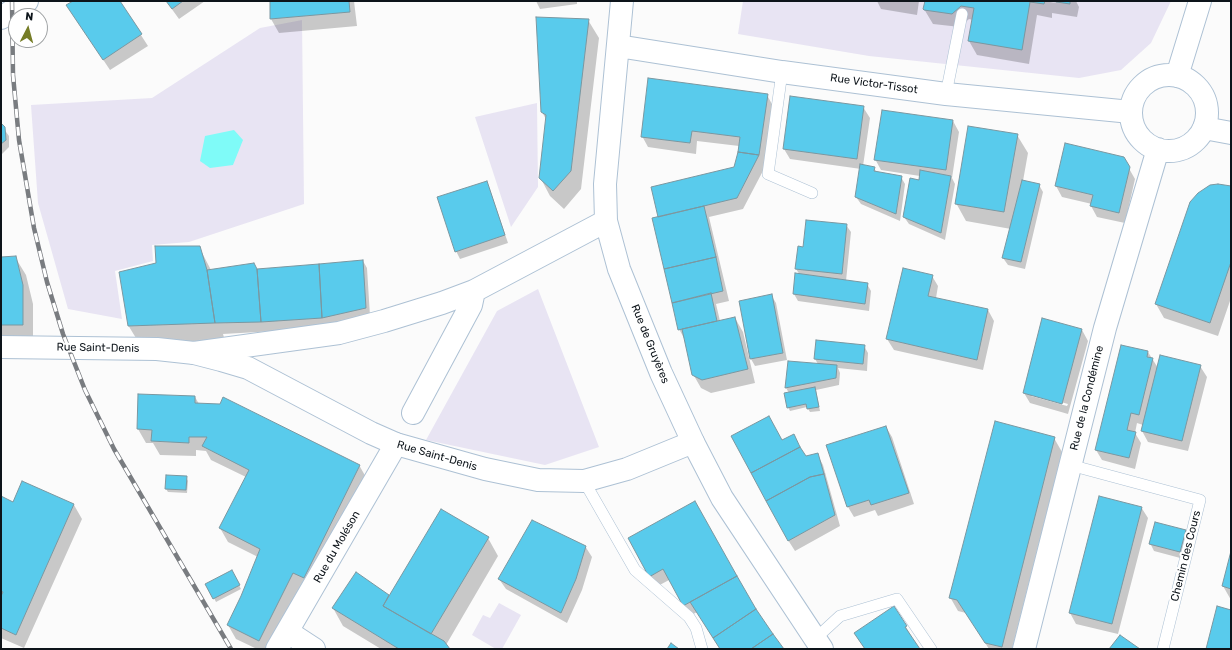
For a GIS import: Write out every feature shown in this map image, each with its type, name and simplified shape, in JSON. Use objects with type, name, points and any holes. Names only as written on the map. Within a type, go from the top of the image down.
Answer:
[{"type":"street","points":[[1,18],[27,1]]},
{"type":"street","name":"Rue de Gruyères","points":[[622,1],[605,184],[606,221],[619,269],[661,373],[693,442],[722,498],[818,644]]},
{"type":"street","points":[[1177,76],[1200,1]]},
{"type":"street","name":"Rue Victor-Tissot","points":[[618,46],[782,72],[946,94],[1132,112]]},
{"type":"street","points":[[1177,76],[1186,79],[1194,85],[1203,96],[1207,109],[1207,119],[1204,128],[1193,142],[1185,147],[1167,151],[1158,149],[1148,144],[1139,135],[1135,128],[1132,112],[1133,103],[1142,87],[1150,81],[1159,77],[1177,76]]},
{"type":"street","points":[[1204,128],[1231,133]]},
{"type":"street","name":"Rue de la Condémine","points":[[1024,649],[1104,328],[1158,149]]},
{"type":"street","name":"Rue Saint-Denis","points":[[194,353],[339,333],[442,303],[474,290],[606,221]]},
{"type":"street","points":[[413,413],[471,305],[474,290]]},
{"type":"street","name":"Rue Saint-Denis","points":[[1,348],[125,348],[157,349],[194,353],[248,368],[371,433],[396,444],[485,470],[538,480],[584,481],[627,468],[693,442]]},
{"type":"street","name":"Rue du Moléson","points":[[283,641],[396,444]]},
{"type":"street","points":[[283,641],[314,649]]},
{"type":"lane","points":[[946,94],[962,14]]},
{"type":"lane","points":[[782,72],[768,174],[812,193]]},
{"type":"lane","name":"Chemin des Cours","points":[[1070,464],[1200,500],[1163,649]]},
{"type":"lane","points":[[584,481],[635,570],[689,617],[696,628],[702,649]]},
{"type":"lane","points":[[818,644],[840,616],[897,599],[931,649]]},
{"type":"shaded area","points":[[743,1],[1171,1],[1151,43],[1121,70],[1079,78],[869,56],[738,34]]},
{"type":"shaded area","points":[[302,20],[304,204],[189,242],[152,245],[153,261],[115,271],[122,319],[68,309],[38,203],[31,105],[152,98],[260,28]]},
{"type":"shaded area","points":[[537,103],[538,187],[511,227],[475,117]]},
{"type":"shaded area","points":[[538,289],[599,447],[545,465],[426,440],[497,311]]},
{"type":"shaded area","points":[[499,603],[521,615],[502,649],[496,649],[472,635],[483,615],[490,618]]},
{"type":"water","points":[[234,130],[243,140],[233,165],[210,168],[200,161],[205,136]]},
{"type":"building","points":[[73,1],[120,1],[142,34],[103,60],[66,5]]},
{"type":"building","points":[[166,1],[183,1],[172,9]]},
{"type":"building","points":[[270,1],[349,1],[350,12],[270,19]]},
{"type":"building","points":[[925,1],[1045,1],[1044,4],[1030,2],[1022,50],[968,41],[974,8],[961,6],[952,14],[924,10]]},
{"type":"building","points":[[1050,1],[1070,1],[1070,4]]},
{"type":"building","points":[[536,17],[589,19],[571,171],[553,191],[539,178],[546,115],[541,112]]},
{"type":"building","points":[[648,78],[768,94],[759,155],[738,152],[740,137],[692,131],[690,143],[641,137]]},
{"type":"building","points":[[790,96],[864,106],[857,159],[783,149]]},
{"type":"building","points":[[882,110],[953,120],[946,170],[874,160]]},
{"type":"building","points":[[1,123],[5,127],[6,140],[1,144]]},
{"type":"building","points":[[968,126],[1018,134],[1004,212],[955,204]]},
{"type":"building","points":[[1065,143],[1124,157],[1130,167],[1119,213],[1090,206],[1093,195],[1055,186]]},
{"type":"building","points":[[738,152],[759,155],[737,198],[658,217],[651,187],[734,167]]},
{"type":"building","points":[[860,164],[875,167],[874,171],[902,176],[896,214],[855,197]]},
{"type":"building","points":[[920,170],[951,176],[941,233],[903,217],[910,178],[919,180]]},
{"type":"building","points":[[1022,180],[1040,184],[1021,262],[1002,258]]},
{"type":"building","points":[[487,181],[505,235],[455,252],[437,197]]},
{"type":"building","points":[[1218,184],[1231,186],[1231,262],[1210,323],[1155,304],[1190,202],[1198,193],[1210,185]]},
{"type":"building","points":[[704,206],[716,257],[664,269],[652,218]]},
{"type":"building","points":[[806,220],[847,224],[842,274],[795,269],[798,246],[803,247]]},
{"type":"building","points":[[155,246],[200,246],[207,270],[215,323],[128,326],[119,272],[156,263]]},
{"type":"building","points":[[16,256],[23,285],[23,325],[1,325],[1,257]]},
{"type":"building","points":[[716,257],[723,291],[672,303],[664,269]]},
{"type":"building","points":[[363,260],[366,308],[322,318],[319,264]]},
{"type":"building","points":[[254,263],[257,269],[261,322],[215,323],[207,270]]},
{"type":"building","points":[[319,264],[322,318],[261,322],[257,269]]},
{"type":"building","points":[[903,268],[933,275],[928,296],[988,309],[977,360],[886,339]]},
{"type":"building","points":[[795,273],[868,283],[865,304],[793,294]]},
{"type":"building","points":[[711,293],[717,321],[678,330],[672,303]]},
{"type":"building","points":[[772,294],[783,353],[750,359],[739,301]]},
{"type":"building","points":[[735,317],[748,369],[702,380],[692,375],[682,329]]},
{"type":"building","points":[[1042,318],[1082,329],[1062,404],[1023,393]]},
{"type":"building","points":[[816,340],[865,345],[863,364],[814,359]]},
{"type":"building","points":[[1121,345],[1148,351],[1147,357],[1153,358],[1139,415],[1131,413],[1127,430],[1136,432],[1129,458],[1095,450]]},
{"type":"building","points":[[1160,355],[1201,365],[1182,441],[1141,431]]},
{"type":"building","points":[[788,361],[837,365],[836,378],[785,388]]},
{"type":"building","points":[[815,387],[819,407],[807,409],[806,404],[787,408],[784,393]]},
{"type":"building","points":[[138,394],[195,396],[195,403],[220,404],[223,397],[360,465],[304,578],[293,573],[259,641],[227,625],[241,596],[260,549],[219,528],[249,470],[202,446],[207,437],[189,437],[189,443],[151,441],[152,430],[137,429]]},
{"type":"building","points":[[769,416],[782,440],[794,434],[800,447],[751,473],[731,436]]},
{"type":"building","points":[[995,421],[1055,437],[1002,647],[985,643],[957,600],[949,598]]},
{"type":"building","points":[[886,426],[909,493],[871,505],[869,500],[847,507],[826,445]]},
{"type":"building","points":[[800,447],[806,456],[818,453],[824,474],[810,477],[766,501],[751,473]]},
{"type":"building","points":[[824,474],[835,515],[788,541],[766,501],[810,477]]},
{"type":"building","points":[[166,475],[187,476],[186,490],[165,489]]},
{"type":"building","points":[[22,481],[74,504],[16,635],[1,628],[1,596],[3,592],[1,591],[1,496],[13,502]]},
{"type":"building","points":[[1099,496],[1142,507],[1112,624],[1069,613]]},
{"type":"building","points":[[695,501],[737,576],[683,606],[663,569],[649,577],[628,538]]},
{"type":"building","points":[[441,509],[489,537],[431,634],[383,606]]},
{"type":"building","points":[[532,520],[586,546],[576,579],[561,613],[498,579]]},
{"type":"building","points":[[1155,522],[1186,530],[1180,552],[1149,544]]},
{"type":"building","points":[[1231,551],[1231,589],[1222,586]]},
{"type":"building","points":[[232,570],[240,585],[213,599],[205,584]]},
{"type":"building","points":[[356,572],[389,595],[383,606],[444,641],[450,649],[399,649],[332,608]]},
{"type":"building","points":[[737,576],[756,609],[713,638],[690,602]]},
{"type":"building","points":[[894,606],[907,626],[905,627],[920,649],[865,649],[854,633]]},
{"type":"building","points":[[1217,606],[1231,610],[1231,649],[1206,649]]},
{"type":"building","points":[[756,609],[773,634],[751,649],[720,649],[713,638]]},
{"type":"building","points":[[773,634],[784,649],[751,649]]},
{"type":"building","points":[[1120,635],[1140,649],[1109,649]]},
{"type":"building","points":[[671,643],[679,649],[667,649]]},
{"type":"railway","points":[[12,1],[13,75],[19,140],[34,228],[47,282],[63,334],[85,390],[114,449],[231,649]]}]
